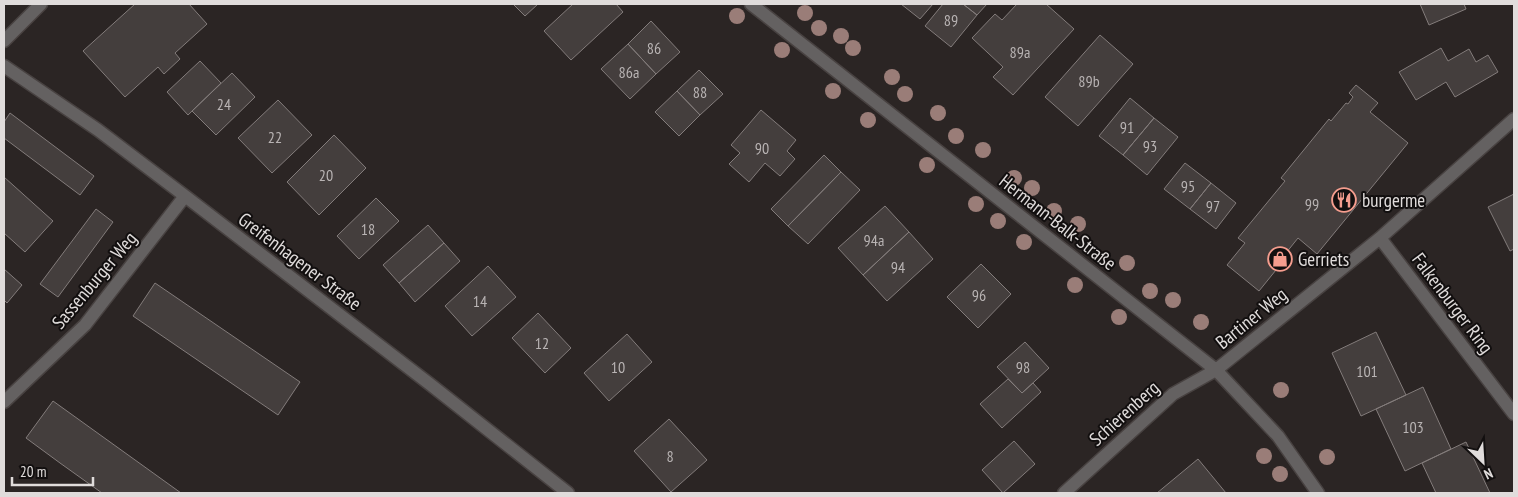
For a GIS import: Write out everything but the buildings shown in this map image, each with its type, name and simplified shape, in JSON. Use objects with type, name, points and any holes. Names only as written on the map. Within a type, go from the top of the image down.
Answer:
[{"type":"street","points":[[4,41],[41,4]]},
{"type":"street","name":"Hermann-Balk-Straße","points":[[751,4],[1216,370],[1278,436],[1318,493]]},
{"type":"street","name":"Greifenhagener Straße","points":[[4,66],[98,130],[423,379],[568,493]]},
{"type":"street","name":"Bartiner Weg","points":[[1216,370],[1380,238],[1514,119]]},
{"type":"street","name":"Sassenburger Weg","points":[[4,402],[85,325],[185,196]]},
{"type":"street","name":"Falkenburger Ring","points":[[1380,238],[1514,414]]},
{"type":"street","name":"Schierenberg","points":[[1064,493],[1173,394],[1216,370]]},
{"type":"place","name":"burgerme","points":[[1344,200]]},
{"type":"place","name":"Gerriets","points":[[1280,259]]}]
